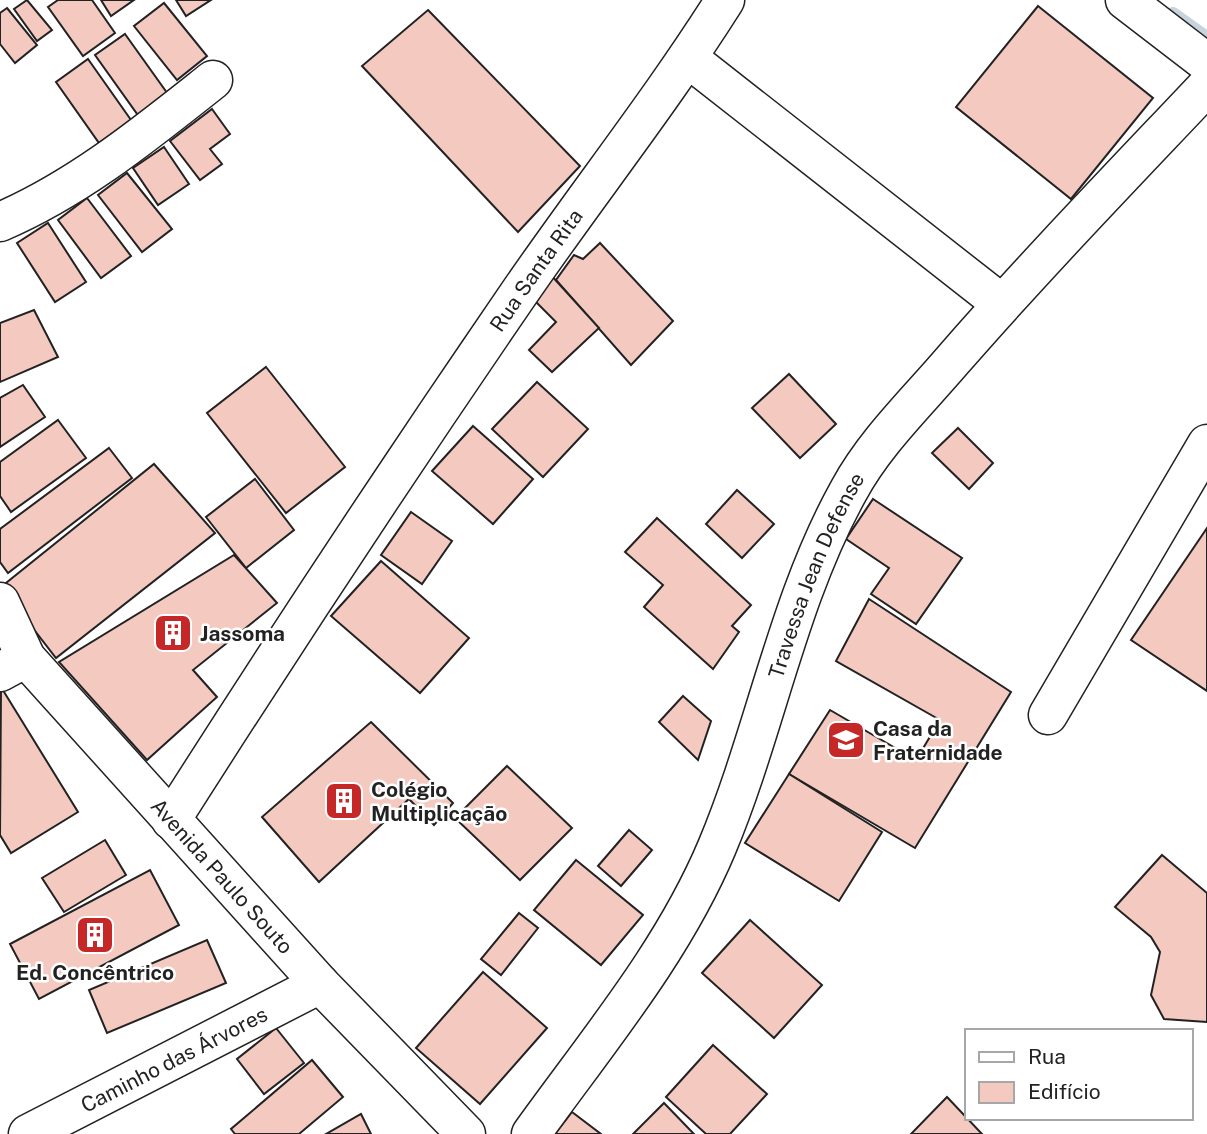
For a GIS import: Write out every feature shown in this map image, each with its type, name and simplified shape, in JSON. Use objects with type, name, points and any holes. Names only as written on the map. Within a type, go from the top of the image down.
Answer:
[{"type":"street","name":"Rua Santa Rita","points":[[171,820],[327,575],[516,297],[688,58],[725,0]]},
{"type":"street","points":[[1125,0],[1207,63]]},
{"type":"street","points":[[688,58],[1002,304]]},
{"type":"street","points":[[0,222],[68,187],[130,146],[214,80]]},
{"type":"street","name":"Travessa Jean Defense","points":[[531,1134],[679,926],[717,848],[751,759],[799,604],[821,545],[850,487],[885,439],[1002,304],[1207,86]]},
{"type":"street","points":[[1048,715],[1207,444]]},
{"type":"street","name":"Avenida Paulo Souto","points":[[0,602],[13,665],[171,820],[320,984],[466,1134]]},
{"type":"street","name":"Caminho das Árvores","points":[[27,1134],[320,984]]},
{"type":"building","points":[[27,0],[52,30],[37,41],[14,9]]},
{"type":"building","points":[[58,0],[92,0],[115,33],[83,56],[48,7]]},
{"type":"building","points":[[101,0],[134,0],[111,16]]},
{"type":"building","points":[[176,0],[211,0],[186,16]]},
{"type":"building","points":[[164,3],[207,56],[177,80],[134,26]]},
{"type":"building","points":[[1038,6],[1153,98],[1071,199],[956,107]]},
{"type":"building","points":[[7,8],[37,45],[15,63],[0,44],[0,13]]},
{"type":"building","points":[[428,10],[580,166],[518,232],[362,66]]},
{"type":"building","points":[[125,34],[170,97],[140,118],[95,55]]},
{"type":"building","points":[[88,59],[131,120],[99,143],[56,82]]},
{"type":"building","points":[[212,109],[230,134],[210,149],[222,164],[200,180],[170,141]]},
{"type":"building","points":[[164,147],[189,184],[158,205],[133,168]]},
{"type":"building","points":[[127,173],[172,229],[142,252],[98,195]]},
{"type":"building","points":[[87,198],[131,256],[101,278],[58,220]]},
{"type":"building","points":[[48,223],[86,282],[55,302],[17,243]]},
{"type":"building","points":[[600,243],[673,321],[631,365],[556,280],[574,255],[583,259]]},
{"type":"building","points":[[550,274],[599,328],[552,372],[529,350],[556,322],[530,296]]},
{"type":"building","points":[[34,310],[58,357],[0,382],[0,323]]},
{"type":"building","points":[[266,367],[345,467],[286,513],[207,413]]},
{"type":"building","points":[[789,374],[836,424],[800,458],[752,408]]},
{"type":"building","points":[[537,382],[588,429],[543,477],[492,429]]},
{"type":"building","points":[[23,385],[45,417],[0,447],[0,398]]},
{"type":"building","points":[[58,420],[86,458],[11,512],[0,496],[0,462]]},
{"type":"building","points":[[473,426],[533,479],[493,524],[432,471]]},
{"type":"building","points":[[958,428],[993,463],[969,489],[932,453]]},
{"type":"building","points":[[109,448],[132,478],[8,573],[0,562],[0,529]]},
{"type":"building","points":[[154,464],[215,533],[56,658],[1,587]]},
{"type":"building","points":[[255,479],[294,530],[246,568],[206,517]]},
{"type":"building","points":[[737,490],[774,524],[742,558],[706,524]]},
{"type":"building","points":[[873,499],[962,558],[916,624],[871,594],[889,568],[846,539]]},
{"type":"building","points":[[411,512],[452,541],[422,584],[381,555]]},
{"type":"building","points":[[657,518],[751,605],[732,626],[739,632],[713,669],[644,607],[663,585],[625,552]]},
{"type":"building","points":[[1207,528],[1207,691],[1131,640]]},
{"type":"building","name":"Jassoma","points":[[234,555],[277,603],[193,670],[217,697],[147,760],[59,662]]},
{"type":"building","points":[[381,561],[469,638],[420,693],[331,616]]},
{"type":"building","name":"Casa da Fraternidade","points":[[869,599],[1011,692],[915,848],[789,774],[830,710],[916,760],[940,720],[836,661]]},
{"type":"building","points":[[1,687],[78,812],[11,853],[0,835]]},
{"type":"building","points":[[683,696],[711,721],[698,760],[659,722]]},
{"type":"building","name":"Colégio Multiplicação","points":[[371,722],[453,803],[434,825],[409,799],[319,882],[262,817]]},
{"type":"building","points":[[507,766],[572,828],[520,880],[455,818]]},
{"type":"building","points":[[789,774],[882,832],[839,901],[745,843]]},
{"type":"building","points":[[629,830],[652,850],[621,886],[598,866]]},
{"type":"building","points":[[105,840],[126,875],[64,912],[42,878]]},
{"type":"building","points":[[1162,855],[1207,893],[1207,1022],[1164,1019],[1151,995],[1160,952],[1151,937],[1115,907]]},
{"type":"building","points":[[576,860],[643,915],[601,965],[534,910]]},
{"type":"building","name":"Ed. Concêntrico","points":[[150,870],[179,925],[39,999],[10,944]]},
{"type":"building","points":[[519,913],[538,928],[501,975],[481,959]]},
{"type":"building","points":[[750,920],[822,985],[774,1038],[702,973]]},
{"type":"building","points":[[207,940],[226,983],[107,1033],[89,990]]},
{"type":"building","points":[[483,972],[547,1028],[480,1104],[416,1048]]},
{"type":"building","points":[[276,1028],[304,1063],[264,1094],[237,1059]]},
{"type":"building","points":[[713,1045],[767,1094],[730,1134],[706,1134],[666,1097]]},
{"type":"building","points":[[312,1060],[343,1097],[299,1134],[235,1134],[231,1129]]},
{"type":"building","points":[[947,1097],[965,1116],[965,1120],[969,1120],[982,1134],[911,1134]]},
{"type":"building","points":[[664,1103],[694,1134],[633,1134]]},
{"type":"building","points":[[572,1112],[601,1134],[555,1134]]},
{"type":"building","points":[[361,1114],[371,1134],[326,1134]]},
{"type":"waterway","points":[[1173,13],[1207,37]]},
{"type":"place","name":"Jassoma","points":[[173,633]]},
{"type":"place","name":"Casa da Fraternidade","points":[[846,740]]},
{"type":"place","name":"Colégio Multiplicação","points":[[344,801]]},
{"type":"place","name":"Ed. Concêntrico","points":[[95,935]]}]
